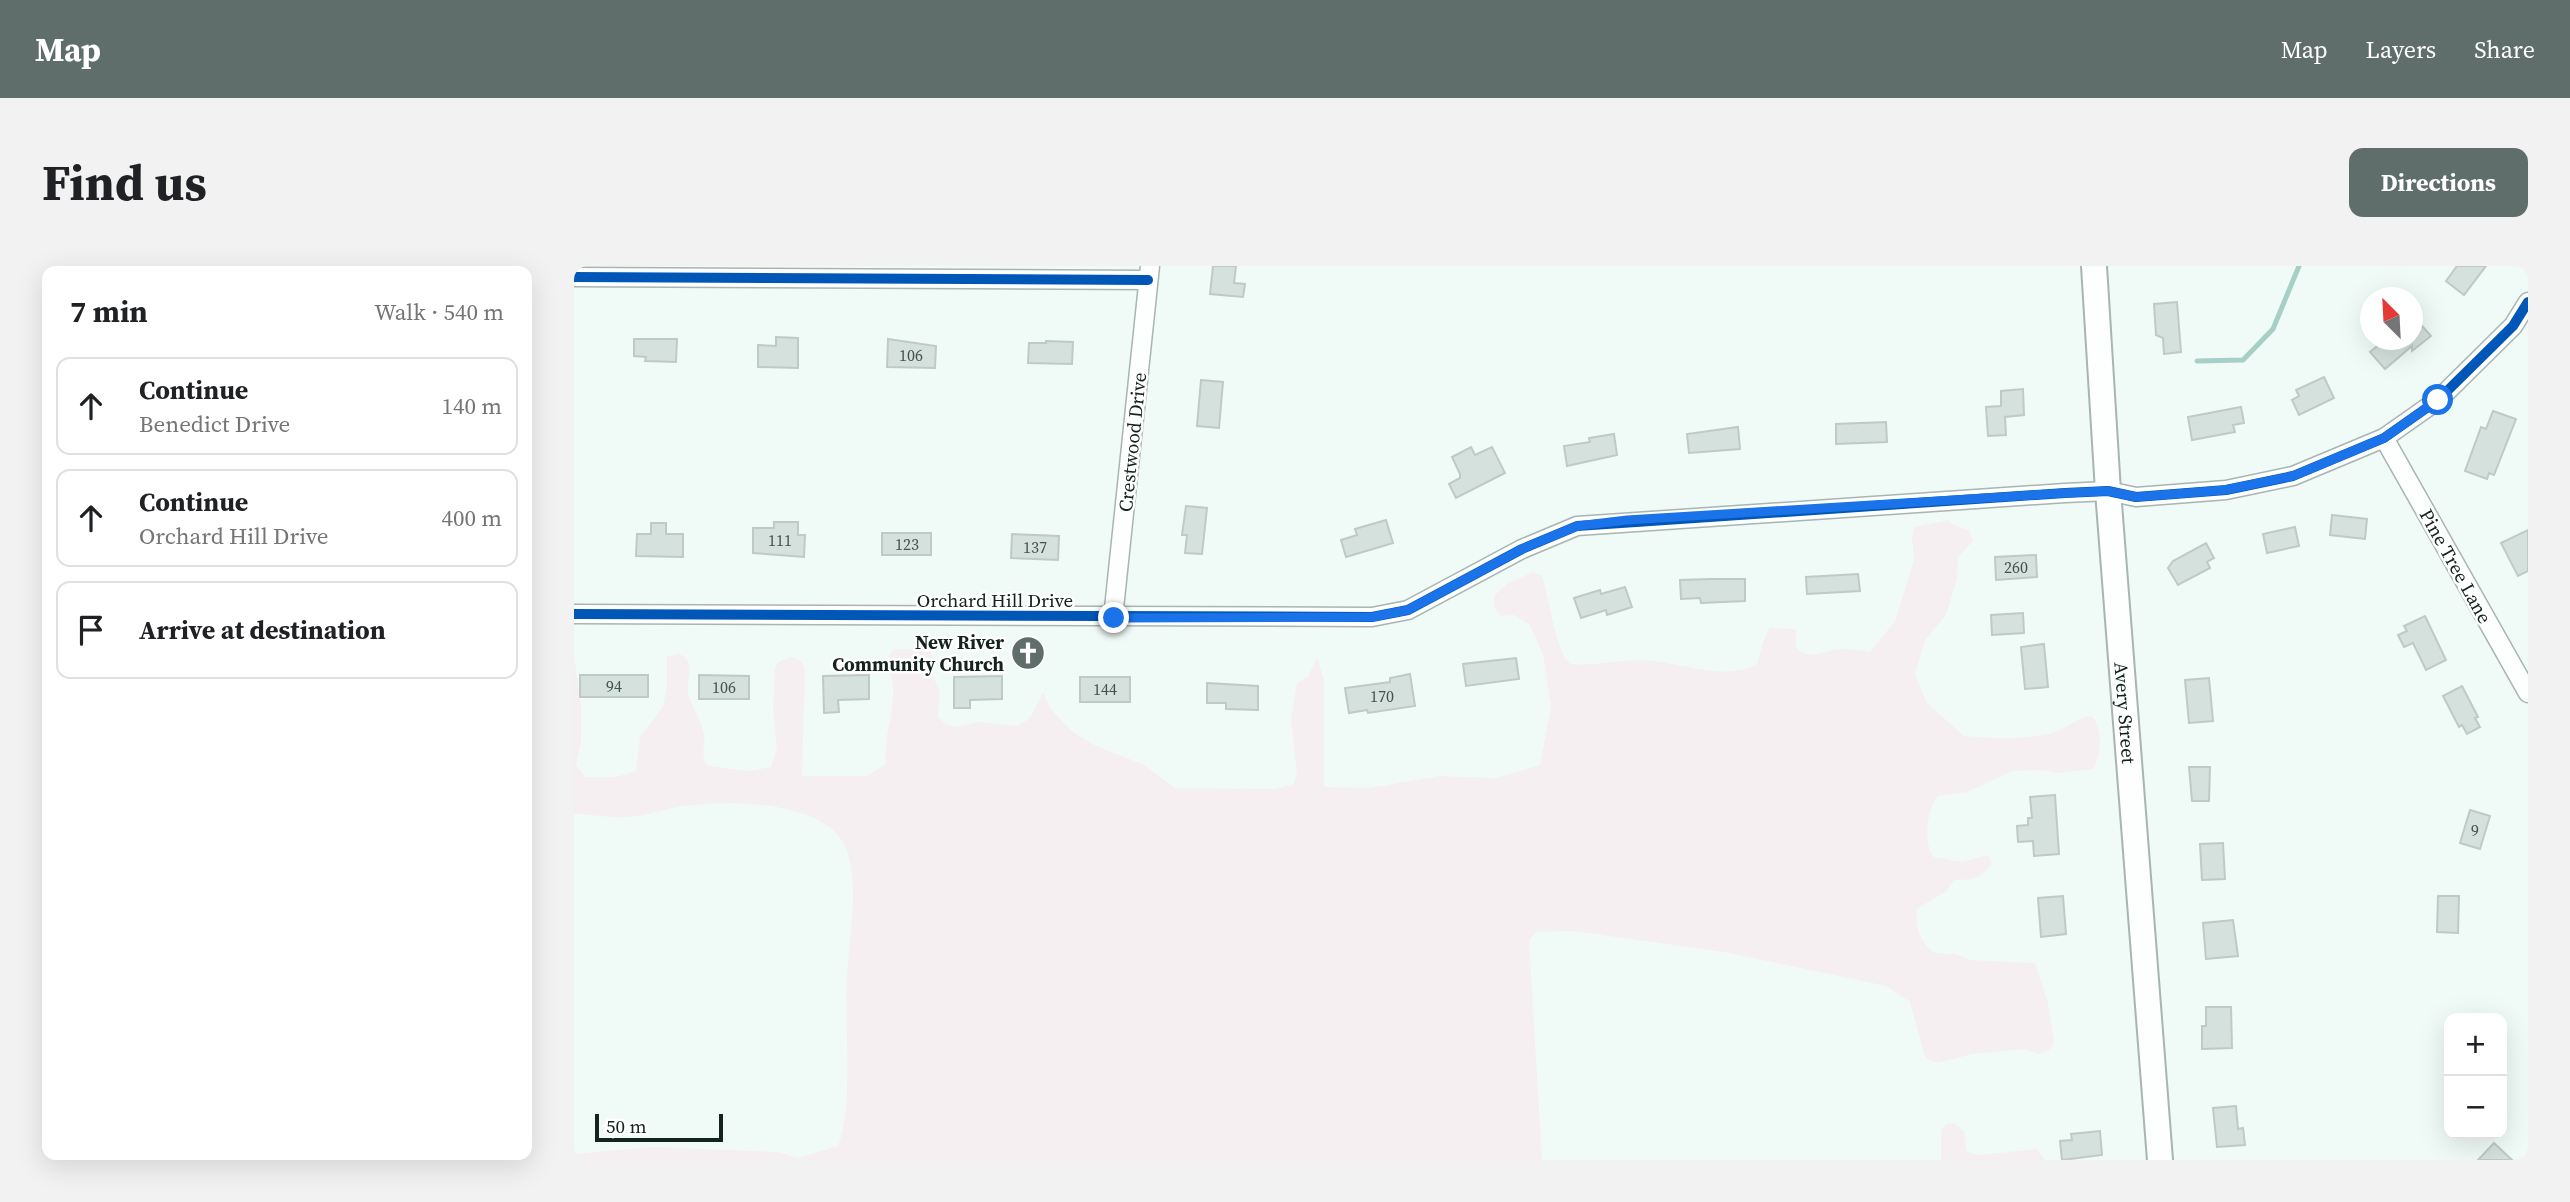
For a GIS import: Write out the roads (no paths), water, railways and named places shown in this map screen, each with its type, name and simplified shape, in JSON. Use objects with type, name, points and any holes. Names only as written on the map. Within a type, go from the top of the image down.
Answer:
[{"type":"main road","name":"Avery Street","points":[[2094,266],[2108,491],[2160,1160]]},
{"type":"street","points":[[574,277],[1149,273]]},
{"type":"street","name":"Crestwood Drive","points":[[1114,618],[1149,273]]},
{"type":"street","name":"Orchard Hill Drive","points":[[574,614],[1372,617],[1408,610],[1522,549],[1577,526],[1627,520],[2108,491],[2136,497],[2225,490],[2293,476],[2384,438],[2438,400],[2513,326],[2528,302]]},
{"type":"street","name":"Pine Tree Lane","points":[[2384,438],[2528,693]]},
{"type":"waterway","points":[[2197,361],[2243,360],[2273,329],[2299,266]]},
{"type":"place","name":"New River Community Church","points":[[1028,653]]}]
